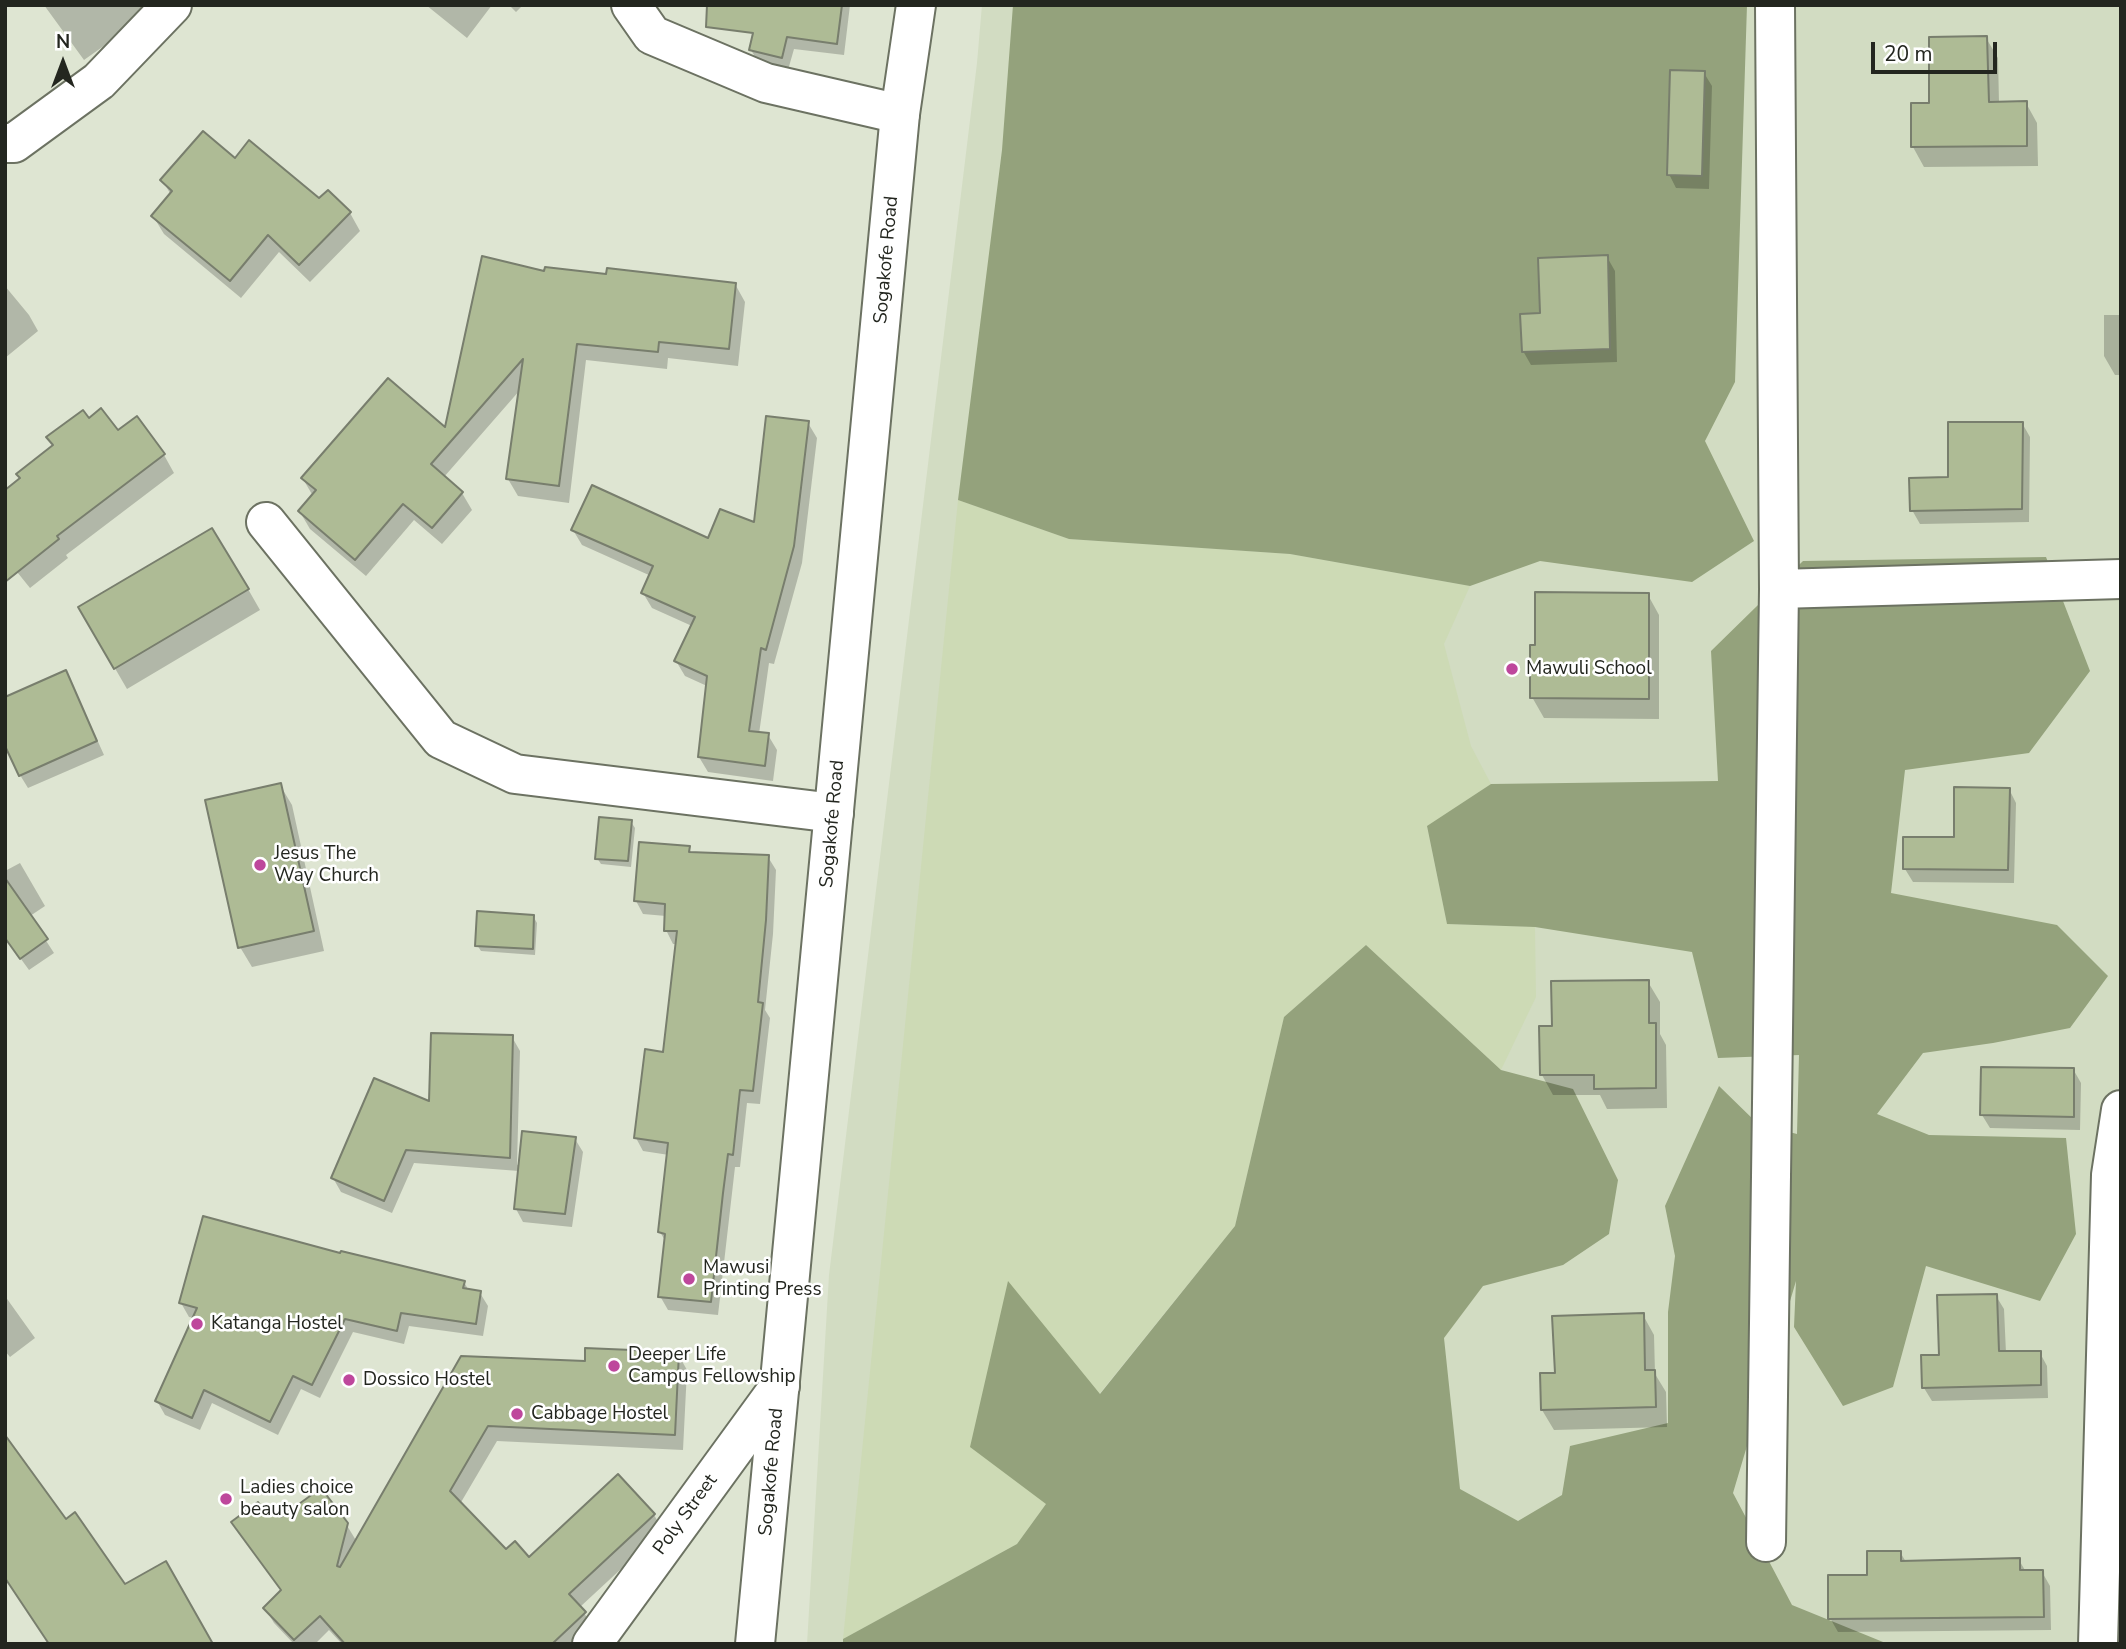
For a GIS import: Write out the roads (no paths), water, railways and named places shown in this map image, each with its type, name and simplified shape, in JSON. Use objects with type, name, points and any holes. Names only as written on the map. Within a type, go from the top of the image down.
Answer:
[{"type":"main road","points":[[5,143],[14,143],[99,81],[173,5]]},
{"type":"main road","points":[[631,5],[652,34],[766,83],[900,114]]},
{"type":"main road","name":"Sogakofe Road","points":[[755,1644],[900,114],[916,5]]},
{"type":"main road","points":[[1766,1542],[1779,589],[1775,5]]},
{"type":"main road","points":[[266,522],[441,739],[514,774],[834,813]]},
{"type":"main road","points":[[1779,589],[2121,579]]},
{"type":"main road","points":[[2098,1644],[2111,1175],[2121,1110]]},
{"type":"main road","name":"Poly Street","points":[[592,1644],[780,1386]]},
{"type":"place","name":"Mawuli School","points":[[1512,669]]},
{"type":"place","name":"Jesus The Way Church","points":[[260,865]]},
{"type":"place","name":"Mawusi Printing Press","points":[[689,1279]]},
{"type":"place","name":"Katanga Hostel","points":[[197,1324]]},
{"type":"place","name":"Deeper Life Campus Fellowship","points":[[614,1366]]},
{"type":"place","name":"Dossico Hostel","points":[[349,1380]]},
{"type":"place","name":"Cabbage Hostel","points":[[517,1414]]},
{"type":"place","name":"Ladies choice beauty salon","points":[[226,1499]]}]
